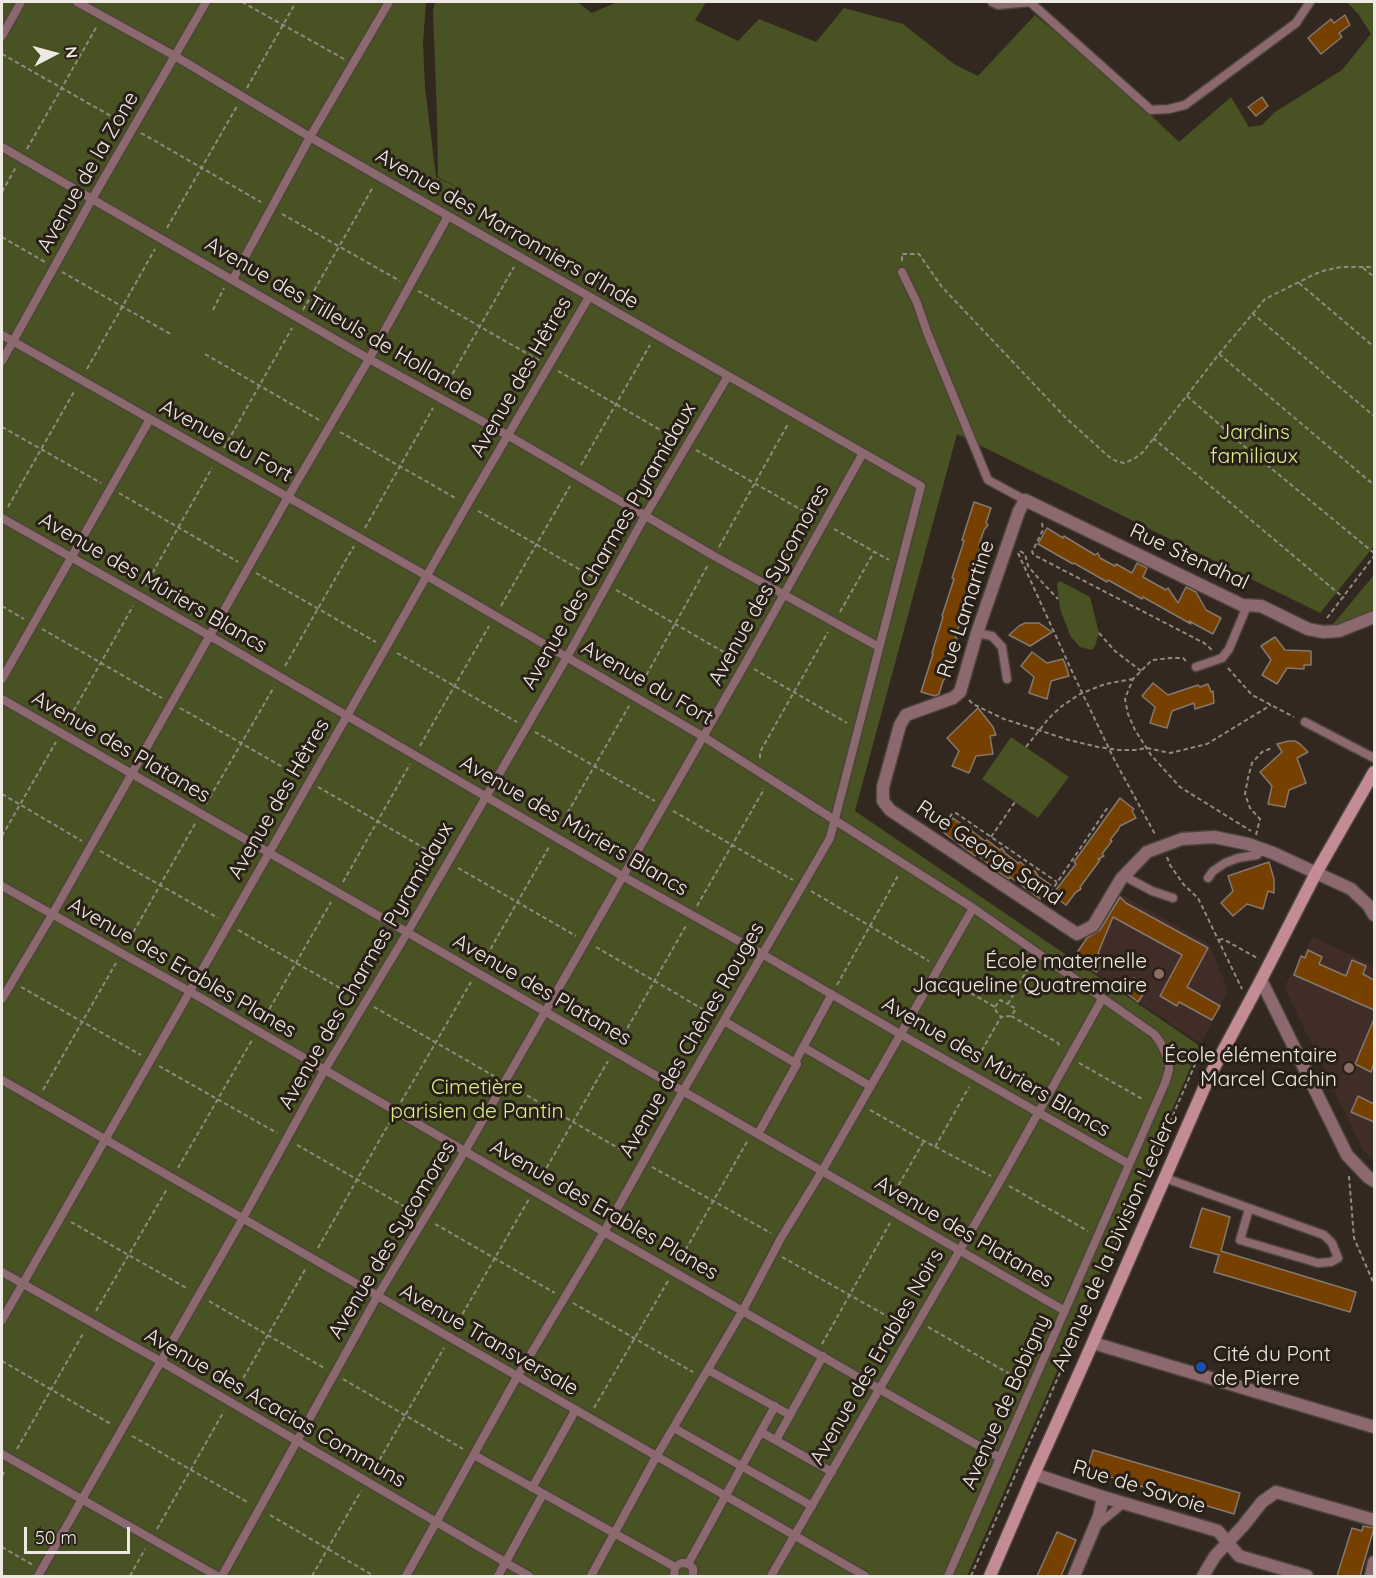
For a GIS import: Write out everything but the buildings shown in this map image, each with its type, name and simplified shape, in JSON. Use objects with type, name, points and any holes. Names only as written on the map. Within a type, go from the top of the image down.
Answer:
[{"type":"main road","name":"Avenue de la Division Leclerc","points":[[990,1576],[1208,1079],[1316,873],[1374,772]]},
{"type":"street","name":"Rue Stendhal","points":[[1025,500],[1242,605],[1261,606],[1316,632]]},
{"type":"street","name":"Rue Lamartine","points":[[883,801],[883,787],[900,725],[906,715],[953,698],[960,692],[977,633],[1018,511],[1025,500]]},
{"type":"street","points":[[1316,632],[1339,631],[1374,617]]},
{"type":"street","name":"Rue George Sand","points":[[883,801],[890,810],[1077,934],[1093,927],[1124,876]]},
{"type":"street","points":[[1124,876],[1147,852],[1182,839],[1214,837],[1273,853],[1351,889],[1368,905],[1374,915]]},
{"type":"street","points":[[1264,976],[1347,1155],[1374,1181]]},
{"type":"street","points":[[1093,1343],[1374,1427]]},
{"type":"street","name":"Rue de Savoie","points":[[1034,1474],[1218,1531],[1239,1556],[1307,1576]]},
{"type":"street","points":[[1203,1576],[1215,1556],[1262,1502],[1276,1492],[1374,1520]]},
{"type":"street","points":[[1074,1576],[1095,1527],[1103,1497]]},
{"type":"street","points":[[1371,1576],[1374,1562]]},
{"type":"lane","points":[[2,36],[21,2]]},
{"type":"lane","name":"Avenue des Marronniers d'Inde","points":[[77,2],[176,56],[379,177],[921,486]]},
{"type":"lane","name":"Avenue de la Zone","points":[[2,361],[206,2]]},
{"type":"lane","points":[[231,279],[389,2]]},
{"type":"lane","points":[[992,2],[998,5],[1030,2],[1151,110],[1169,110],[1185,105],[1296,23],[1310,2]]},
{"type":"lane","name":"Avenue des Tilleuls de Hollande","points":[[2,147],[369,359],[509,436],[714,556],[879,647]]},
{"type":"lane","points":[[2,999],[92,846],[448,216]]},
{"type":"lane","points":[[902,272],[917,303],[988,480],[1025,500]]},
{"type":"lane","name":"Avenue des Hêtres","points":[[2,1320],[467,505],[589,297]]},
{"type":"lane","name":"Avenue du Fort","points":[[2,335],[427,576],[704,737],[973,908],[1154,1034],[1160,1042]]},
{"type":"lane","name":"Avenue des Charmes Pyramidaux","points":[[40,1573],[243,1218],[324,1071],[407,933],[567,657],[645,516],[728,376]]},
{"type":"lane","points":[[2,679],[150,419]]},
{"type":"lane","name":"Avenue des Sycomores","points":[[222,1576],[377,1297],[465,1152],[624,877],[863,453]]},
{"type":"lane","name":"Avenue des Chênes Rouges","points":[[406,1576],[517,1377],[604,1232],[830,838],[921,486]]},
{"type":"lane","name":"Avenue des Mûriers Blancs","points":[[2,518],[486,795],[624,877],[1130,1164]]},
{"type":"lane","points":[[1196,667],[1222,658],[1229,649],[1247,606]]},
{"type":"lane","points":[[977,633],[992,636],[1002,647],[1007,679]]},
{"type":"lane","name":"Avenue des Platanes","points":[[2,699],[1065,1311]]},
{"type":"lane","points":[[1305,722],[1374,758]]},
{"type":"lane","points":[[1208,878],[1213,871],[1225,863],[1257,855],[1258,848]]},
{"type":"lane","points":[[1124,876],[1152,891],[1173,898]]},
{"type":"lane","name":"Avenue des Erables Planes","points":[[2,886],[189,991],[324,1071],[1000,1458]]},
{"type":"lane","points":[[591,1576],[781,1239],[973,908]]},
{"type":"lane","points":[[758,1134],[832,994]]},
{"type":"lane","name":"Avenue des Erables Noirs","points":[[771,1576],[1000,1181],[1102,999]]},
{"type":"lane","points":[[724,1021],[795,1062]]},
{"type":"lane","name":"Avenue de Bobigny","points":[[948,1576],[1165,1083],[1169,1061],[1160,1042]]},
{"type":"lane","points":[[803,1047],[870,1086]]},
{"type":"lane","name":"Avenue Transversale","points":[[2,1080],[865,1576]]},
{"type":"lane","points":[[1165,1178],[1324,1235],[1332,1243],[1338,1258],[1331,1262],[1318,1263],[1240,1240],[1249,1209]]},
{"type":"lane","name":"Avenue des Acacias Communs","points":[[2,1272],[160,1361],[529,1576]]},
{"type":"lane","points":[[776,1440],[820,1354]]},
{"type":"lane","points":[[708,1370],[790,1415]]},
{"type":"lane","points":[[688,1564],[775,1406]]},
{"type":"lane","points":[[532,1488],[575,1411]]},
{"type":"lane","points":[[674,1428],[812,1506]]},
{"type":"lane","points":[[761,1432],[832,1473]]},
{"type":"lane","points":[[2,1454],[217,1576]]},
{"type":"lane","points":[[474,1455],[614,1534],[675,1572],[681,1563],[688,1564],[693,1568],[693,1576]]},
{"type":"lane","points":[[498,1576],[543,1494]]},
{"type":"lane","points":[[1095,1527],[1124,1503]]},
{"type":"path","points":[[242,2],[352,64]]},
{"type":"path","points":[[2,518],[297,2]]},
{"type":"path","points":[[2,192],[103,16]]},
{"type":"path","points":[[2,54],[900,566]]},
{"type":"path","points":[[2,836],[379,177]]},
{"type":"path","points":[[2,237],[172,335]]},
{"type":"path","points":[[902,272],[902,254],[919,254],[942,287],[1065,417],[1108,456],[1124,463],[1143,452],[1218,354],[1265,299],[1326,270],[1341,267],[1374,267]]},
{"type":"path","points":[[1361,267],[1374,277]]},
{"type":"path","points":[[213,310],[231,279]]},
{"type":"path","points":[[1298,283],[1374,347]]},
{"type":"path","points":[[1252,313],[1374,416]]},
{"type":"path","points":[[2,1476],[656,335]]},
{"type":"path","points":[[205,354],[858,729]]},
{"type":"path","points":[[1218,354],[1374,485]]},
{"type":"path","points":[[1187,396],[1374,554],[1344,598],[1316,632]]},
{"type":"path","points":[[130,1576],[555,836],[794,414]]},
{"type":"path","points":[[2,427],[929,960],[936,973],[995,1007],[1001,1017],[1011,1016],[1058,1043],[1069,1058],[1155,1106]]},
{"type":"path","points":[[1153,438],[1344,598]]},
{"type":"path","points":[[1041,520],[1043,530],[1032,552],[1025,554],[1017,550],[1109,748],[1170,865],[1184,885],[1198,898],[1249,1002]]},
{"type":"path","points":[[312,1576],[763,791],[760,752],[874,552]]},
{"type":"path","points":[[1032,552],[1204,644],[1222,658],[1230,671],[1252,695],[1305,722]]},
{"type":"path","points":[[1025,554],[1028,566],[1058,599]]},
{"type":"path","points":[[2,606],[724,1021]]},
{"type":"path","points":[[1100,633],[1114,651],[1141,671]]},
{"type":"path","points":[[1196,667],[1183,658],[1152,660],[1133,679],[1125,699],[1126,706],[1135,730],[1150,755],[1180,787],[1250,830],[1258,848]]},
{"type":"path","points":[[1026,747],[1049,718],[1082,693],[1105,684],[1133,679]]},
{"type":"path","points":[[960,692],[973,704],[1004,719],[1039,731],[1109,748],[1134,750],[1147,748],[1170,753],[1207,744],[1272,705]]},
{"type":"path","points":[[1258,848],[1260,819],[1250,808],[1245,794],[1252,763],[1263,752],[1272,748]]},
{"type":"path","points":[[2,794],[781,1239]]},
{"type":"path","points":[[991,837],[1015,802]]},
{"type":"path","points":[[1039,909],[1108,807]]},
{"type":"path","points":[[932,838],[952,814],[956,813],[1057,882]]},
{"type":"path","points":[[832,994],[905,864]]},
{"type":"path","points":[[1219,940],[1223,939],[1260,960],[1256,966],[1264,976]]},
{"type":"path","points":[[1008,1004],[1036,952]]},
{"type":"path","points":[[12,981],[703,1378]]},
{"type":"path","points":[[995,1007],[999,1000],[1008,1004],[1016,1009],[1011,1016]]},
{"type":"path","points":[[971,1576],[1197,1060],[1203,1055]]},
{"type":"path","points":[[860,1104],[1098,1237]]},
{"type":"path","points":[[886,1207],[924,1141]]},
{"type":"path","points":[[1347,1155],[1354,1238],[1374,1284]]},
{"type":"path","points":[[820,1354],[849,1295],[896,1213]]},
{"type":"path","points":[[61,1216],[474,1455]]},
{"type":"path","points":[[774,1252],[913,1330]]},
{"type":"path","points":[[918,1321],[1032,1387]]},
{"type":"path","points":[[2,1362],[374,1576]]},
{"type":"path","points":[[2,1547],[40,1573]]},
{"type":"shaded area","name":"École maternelle Jacqueline Quatremaire","points":[[1117,892],[1209,944],[1228,990],[1201,1044],[1073,958]]},
{"type":"shaded area","name":"École élémentaire Marcel Cachin","points":[[1313,937],[1374,966],[1374,1161],[1362,1148],[1284,987]]},
{"type":"green space","name":"Cimetière parisien de Pantin","points":[[2,2],[426,2],[423,43],[425,87],[436,177],[463,190],[438,177],[433,11],[435,2],[577,2],[592,13],[617,2],[706,2],[695,20],[738,41],[759,19],[816,42],[844,8],[903,24],[954,64],[978,76],[1035,15],[1117,83],[1179,142],[1231,97],[1249,127],[1262,125],[1275,112],[1342,70],[1371,34],[1347,2],[1374,2],[1374,546],[1320,613],[957,434],[855,811],[1200,1046],[967,1576],[2,1576]]},
{"type":"green space","points":[[1374,575],[1374,612],[1330,628]]},
{"type":"green space","points":[[1060,581],[1090,597],[1099,633],[1092,650],[1080,647],[1071,637],[1060,609],[1057,584]]},
{"type":"green space","points":[[1011,737],[1069,777],[1038,818],[982,779]]},
{"type":"place","name":"École maternelle Jacqueline Quatremaire","points":[[1159,974]]},
{"type":"place","name":"École élémentaire Marcel Cachin","points":[[1349,1068]]},
{"type":"place","name":"Cité du Pont de Pierre","points":[[1201,1367]]},
{"type":"park label","name":"Jardins familiaux","points":[[1254,445]]}]
